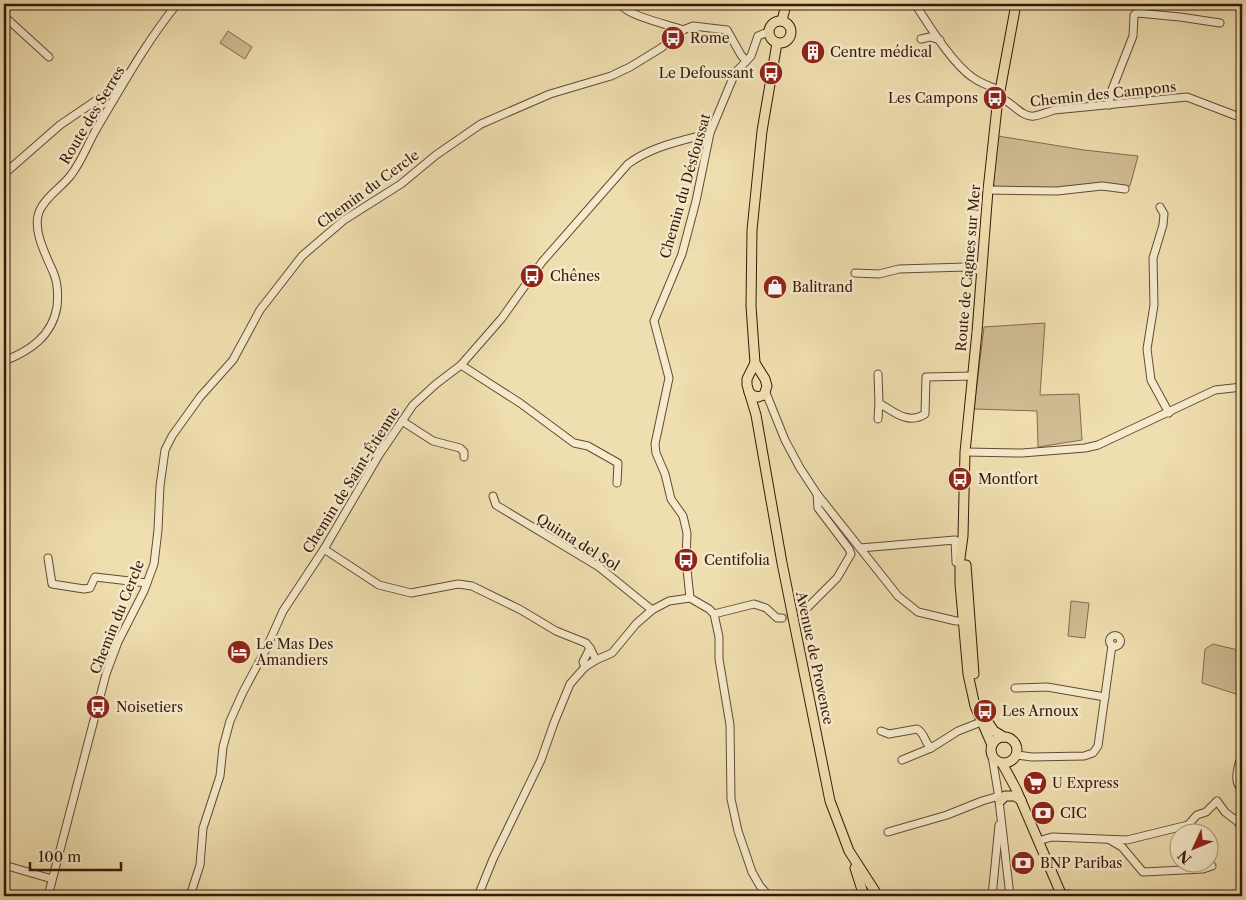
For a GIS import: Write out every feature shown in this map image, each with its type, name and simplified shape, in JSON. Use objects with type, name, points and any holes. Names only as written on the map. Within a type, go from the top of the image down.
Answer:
[{"type":"main road","points":[[782,21],[786,4]]},
{"type":"main road","name":"Route de Cagnes sur Mer","points":[[992,745],[981,722],[971,691],[964,617],[965,452],[988,190],[1000,94],[1015,4]]},
{"type":"main road","points":[[782,21],[788,24],[791,35],[787,41],[777,44],[770,39],[768,32],[774,22],[782,21]]},
{"type":"main road","points":[[755,363],[747,380],[749,391],[752,395],[764,397],[767,386],[755,363],[752,306],[752,230],[762,131],[777,44]]},
{"type":"main road","points":[[750,375],[760,374]]},
{"type":"main road","name":"Avenue de Provence","points":[[749,391],[756,415],[780,553],[830,800],[849,852],[878,896]]},
{"type":"main road","name":"Avenue de Provence","points":[[756,415],[764,397]]},
{"type":"main road","name":"Route de Cagnes sur Mer","points":[[963,562],[967,582],[976,690],[988,724],[994,731],[1004,737]]},
{"type":"main road","points":[[964,617],[967,582]]},
{"type":"main road","points":[[1010,760],[998,762],[992,756],[992,745],[999,738],[1009,738],[1016,745],[1010,760],[1012,782],[1061,895]]},
{"type":"main road","points":[[1000,802],[1005,796],[1010,795],[1020,800]]},
{"type":"main road","points":[[849,852],[864,896]]},
{"type":"street","name":"Route des Serres","points":[[4,362],[28,350],[50,328],[55,319],[58,297],[55,276],[38,231],[39,213],[47,200],[71,174],[160,25],[178,4]]},
{"type":"street","points":[[620,4],[637,15],[683,30],[694,26],[727,30],[741,56],[746,61]]},
{"type":"street","name":"Chemin des Campons","points":[[915,4],[965,71],[1000,94],[1026,115],[1033,117],[1054,110],[1187,97],[1242,118]]},
{"type":"street","points":[[1109,105],[1111,92],[1133,36],[1134,15],[1137,13],[1220,23]]},
{"type":"street","points":[[4,16],[49,57]]},
{"type":"street","name":"Chemin du Cercle","points":[[48,896],[106,674],[118,642],[148,583],[154,564],[160,486],[165,450],[172,436],[200,397],[233,360],[260,310],[302,256],[344,220],[400,184],[436,155],[481,124],[550,94],[611,76],[661,48],[683,30]]},
{"type":"street","name":"Chemin du Désfoussat","points":[[690,598],[686,560],[687,533],[683,516],[671,499],[656,454],[655,444],[669,378],[654,320],[682,254],[696,201],[710,133],[735,73],[751,56],[758,36],[768,32]]},
{"type":"street","points":[[921,39],[930,37],[941,40]]},
{"type":"street","points":[[4,174],[60,125],[110,92],[132,71]]},
{"type":"street","name":"Chemin de Saint-Étienne","points":[[190,896],[200,864],[203,828],[220,776],[223,746],[230,721],[283,611],[324,549],[379,454],[413,405],[461,365],[502,318],[542,262],[628,164],[650,150],[710,133]]},
{"type":"street","points":[[988,190],[1057,191],[1102,186],[1125,189]]},
{"type":"street","points":[[1160,207],[1164,214],[1163,225],[1153,258],[1154,305],[1147,349],[1151,380],[1169,413]]},
{"type":"street","points":[[855,273],[879,274],[899,269],[966,267],[981,271]]},
{"type":"street","points":[[461,365],[512,398],[574,443],[588,446],[618,463],[617,483]]},
{"type":"street","points":[[878,374],[878,419]]},
{"type":"street","points":[[879,403],[904,417],[912,419],[920,417],[925,414],[926,377],[973,376]]},
{"type":"street","points":[[965,452],[1022,453],[1085,448],[1098,445],[1215,390],[1242,387]]},
{"type":"street","points":[[764,397],[792,454],[817,494],[898,596],[918,612],[956,621],[964,617],[967,622],[972,677],[976,690]]},
{"type":"street","points":[[402,421],[433,440],[460,448],[464,452],[464,457]]},
{"type":"street","points":[[803,612],[836,578],[851,554],[850,549],[818,508],[817,494]]},
{"type":"street","name":"Quinta del Sol","points":[[492,496],[496,505],[599,567],[652,610]]},
{"type":"street","points":[[860,548],[955,540],[956,562],[963,562]]},
{"type":"street","points":[[324,549],[379,584],[411,593],[458,584],[472,586],[521,610],[556,631],[586,643],[596,660]]},
{"type":"street","points":[[48,558],[52,584],[84,589],[90,588],[95,577],[148,583]]},
{"type":"street","points":[[478,896],[493,859],[541,760],[570,684],[585,668],[596,660],[612,653],[636,624],[652,610],[669,601],[690,598],[714,614],[730,725],[731,799],[738,831],[752,872],[760,886],[769,896]]},
{"type":"street","points":[[714,614],[754,604],[766,608],[777,618],[782,618]]},
{"type":"street","points":[[996,776],[999,767],[1010,760],[1032,757],[1084,756],[1093,753],[1098,746],[1112,645]]},
{"type":"street","points":[[585,668],[583,662],[590,648]]},
{"type":"street","points":[[1015,688],[1047,687],[1105,697]]},
{"type":"street","points":[[902,760],[931,748],[958,731],[981,722]]},
{"type":"street","points":[[882,731],[889,734],[917,729],[923,733],[926,744],[931,748]]},
{"type":"street","points":[[992,756],[1000,802],[1001,849],[1010,896]]},
{"type":"street","points":[[1242,762],[1239,763],[1236,780],[1242,790]]},
{"type":"street","points":[[888,832],[947,815],[982,800],[1000,802]]},
{"type":"street","points":[[1038,841],[1052,837],[1127,840],[1188,825],[1217,801],[1225,812],[1238,822],[1242,830]]},
{"type":"street","points":[[1110,840],[1122,847],[1143,872],[1168,871]]},
{"type":"street","points":[[992,896],[1001,849]]},
{"type":"street","points":[[4,865],[52,879]]},
{"type":"street","points":[[1061,895],[1069,894],[1071,896]]},
{"type":"shaded area","points":[[228,31],[252,47],[245,59],[220,43]]},
{"type":"shaded area","points":[[998,136],[1084,150],[1138,156],[1130,186],[1102,183],[1067,188],[994,186]]},
{"type":"shaded area","points":[[1045,323],[1040,395],[1079,394],[1082,440],[1038,447],[1037,411],[974,409],[984,327]]},
{"type":"shaded area","points":[[1071,601],[1089,603],[1085,638],[1068,636]]},
{"type":"shaded area","points":[[1213,644],[1242,651],[1242,678],[1239,695],[1202,683],[1205,649]]},
{"type":"tunnel","points":[[782,618],[803,612]]},
{"type":"place","name":"Rome","points":[[673,38]]},
{"type":"place","name":"Centre médical","points":[[813,52]]},
{"type":"place","name":"Le Defoussant","points":[[771,73]]},
{"type":"place","name":"Les Campons","points":[[995,98]]},
{"type":"place","name":"Chênes","points":[[532,276]]},
{"type":"place","name":"Balitrand","points":[[775,287]]},
{"type":"place","name":"Montfort","points":[[960,479]]},
{"type":"place","name":"Centifolia","points":[[686,560]]},
{"type":"place","name":"Le Mas Des Amandiers","points":[[239,652]]},
{"type":"place","name":"Noisetiers","points":[[98,707]]},
{"type":"place","name":"Les Arnoux","points":[[985,711]]},
{"type":"place","name":"U Express","points":[[1035,783]]},
{"type":"place","name":"CIC","points":[[1043,813]]},
{"type":"place","name":"BNP Paribas","points":[[1023,863]]}]
